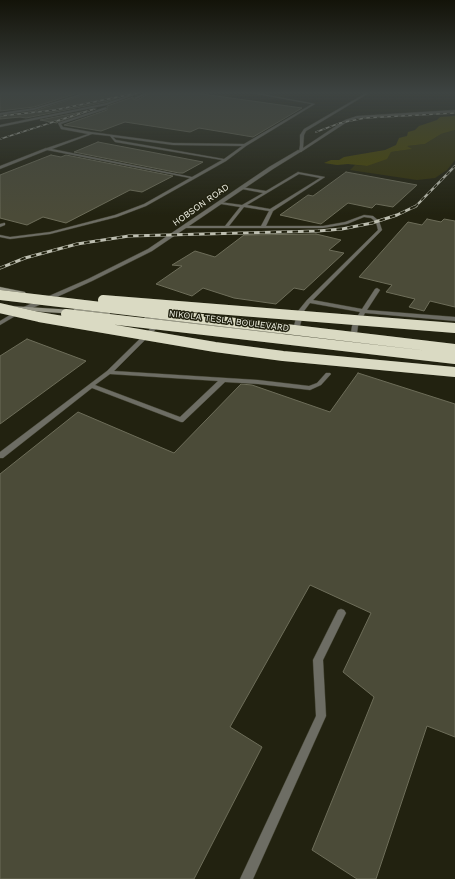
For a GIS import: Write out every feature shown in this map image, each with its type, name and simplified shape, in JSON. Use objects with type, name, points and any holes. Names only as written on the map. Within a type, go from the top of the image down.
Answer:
[{"type":"highway","points":[[0,290],[455,328]]},
{"type":"highway","name":"NIKOLA TESLA BOULEVARD","points":[[0,295],[455,350]]},
{"type":"highway","name":"NIKOLA TESLA BOULEVARD","points":[[0,304],[46,312],[455,359]]},
{"type":"highway","points":[[0,308],[39,317],[215,347],[283,356],[455,372]]},
{"type":"main road","points":[[0,290],[106,314]]},
{"type":"main road","points":[[0,308],[106,314],[455,350]]},
{"type":"street","points":[[0,168],[48,149]]},
{"type":"street","name":"HOBSON ROAD","points":[[23,309],[90,280],[144,253],[300,150]]},
{"type":"lane","points":[[48,149],[89,134]]},
{"type":"lane","points":[[98,134],[173,144],[245,145]]},
{"type":"lane","points":[[0,236],[10,238],[50,233],[116,216],[145,205],[225,160],[245,145],[263,134]]},
{"type":"lane","points":[[300,150],[303,134]]},
{"type":"lane","points":[[300,150],[325,134]]},
{"type":"lane","points":[[111,136],[116,141],[225,160]]},
{"type":"lane","points":[[48,149],[192,178]]},
{"type":"lane","points":[[226,227],[243,206],[298,173],[323,177],[271,210],[263,227]]},
{"type":"lane","points":[[242,188],[266,192]]},
{"type":"lane","points":[[220,203],[271,210]]},
{"type":"lane","points":[[185,227],[336,226],[364,216],[372,217],[378,222],[380,230],[309,301],[301,311],[295,334]]},
{"type":"lane","points":[[353,340],[355,326],[362,311],[377,290]]},
{"type":"lane","points":[[309,301],[362,311],[455,319]]},
{"type":"lane","points":[[0,323],[23,309]]},
{"type":"lane","points":[[0,456],[109,372],[162,320]]},
{"type":"lane","points":[[109,372],[310,388],[319,384],[328,374]]},
{"type":"lane","points":[[91,386],[181,420],[223,380]]},
{"type":"lane","points":[[246,879],[321,716],[318,660],[341,613]]},
{"type":"shaded area","points":[[407,134],[441,134],[425,144],[407,146],[412,149],[391,152],[387,159],[367,166],[324,163],[331,160],[339,160],[344,157],[385,150],[396,145],[399,138],[407,136]]},
{"type":"shaded area","points":[[441,134],[455,134],[455,160],[447,170],[435,178],[417,180],[350,170],[355,165],[367,166],[391,152],[411,149],[406,146],[425,144]]},
{"type":"building","points":[[235,134],[258,134],[253,137]]},
{"type":"building","points":[[98,142],[203,162],[183,173],[179,173],[74,152]]},
{"type":"building","points":[[51,155],[61,157],[66,155],[173,176],[142,192],[130,190],[66,223],[43,217],[27,225],[0,218],[0,175]]},
{"type":"building","points":[[346,172],[417,185],[393,207],[376,204],[372,208],[348,203],[321,224],[280,215],[308,195],[313,196]]},
{"type":"building","points":[[427,219],[441,222],[444,219],[455,221],[455,307],[430,301],[424,311],[409,307],[415,299],[386,292],[392,285],[359,277],[408,222],[422,225]]},
{"type":"building","points":[[316,234],[341,240],[329,250],[344,253],[304,290],[294,288],[276,304],[234,298],[203,288],[192,296],[156,284],[182,266],[172,265],[195,251],[215,257],[244,235]]},
{"type":"building","points":[[27,339],[86,361],[0,424],[0,356]]},
{"type":"building","points":[[358,373],[455,404],[455,737],[427,726],[376,879],[357,879],[312,850],[374,697],[343,672],[371,613],[310,585],[230,727],[262,747],[194,879],[0,879],[0,474],[78,412],[174,453],[241,384],[252,385],[330,412]]},
{"type":"railway","points":[[0,139],[16,134]]},
{"type":"railway","points":[[416,206],[455,166]]},
{"type":"railway","points":[[0,268],[25,258],[77,244],[129,236],[318,231],[342,229],[372,223],[397,215],[416,206]]}]
